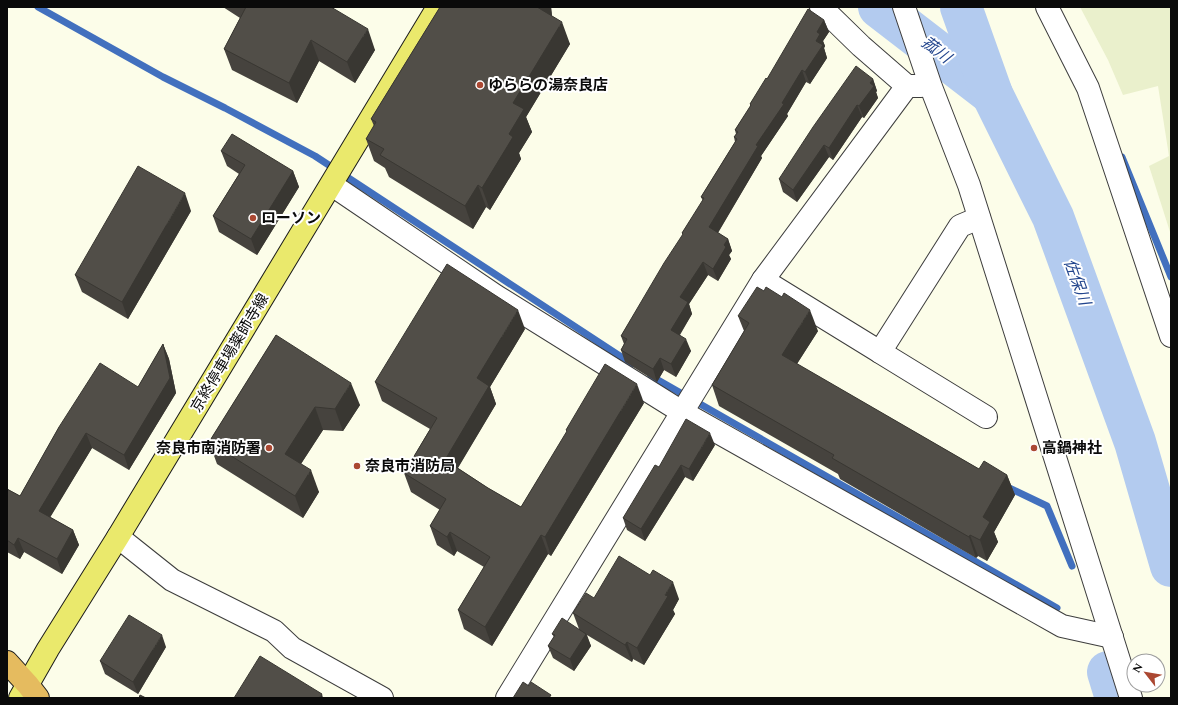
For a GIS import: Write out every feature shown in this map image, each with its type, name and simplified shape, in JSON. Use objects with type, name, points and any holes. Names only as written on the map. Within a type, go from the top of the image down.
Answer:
[{"type":"highway","points":[[7,662],[29,694]]},
{"type":"main road","name":"京終停車場薬師寺線","points":[[29,694],[48,649],[118,537],[438,7]]},
{"type":"street","points":[[821,7],[907,86],[931,86]]},
{"type":"street","points":[[904,7],[931,86],[969,185],[1131,698]]},
{"type":"street","points":[[1047,7],[1088,88],[1171,336]]},
{"type":"street","points":[[507,698],[763,280],[907,86]]},
{"type":"street","points":[[332,184],[496,296],[682,412],[1062,626],[1112,637]]},
{"type":"street","points":[[880,352],[960,226],[979,218]]},
{"type":"street","points":[[763,280],[986,417]]},
{"type":"street","points":[[118,537],[172,580],[274,631],[292,648],[382,698]]},
{"type":"green space","points":[[1080,7],[1171,7],[1171,235],[1149,166],[1169,156],[1158,86],[1123,95],[1108,60]]},
{"type":"building","points":[[246,7],[331,7],[368,29],[347,62],[311,40],[289,83],[224,49]]},
{"type":"building","name":"ゆららの湯奈良店","points":[[440,7],[537,7],[562,22],[513,103],[524,109],[509,134],[513,137],[482,188],[478,185],[465,206],[380,155],[384,149],[366,139],[376,122],[371,119]]},
{"type":"building","points":[[808,9],[824,20],[817,32],[820,34],[816,41],[823,45],[805,72],[802,70],[782,103],[784,104],[756,145],[758,146],[709,227],[728,239],[724,245],[726,247],[713,269],[703,262],[680,297],[688,302],[671,330],[686,339],[671,364],[660,358],[653,369],[621,350],[627,339],[621,336],[704,198],[701,197],[737,139],[734,137],[738,132],[735,130]]},
{"type":"building","points":[[856,66],[873,79],[870,83],[874,86],[859,106],[857,105],[829,148],[824,145],[793,190],[779,179]]},
{"type":"building","points":[[232,134],[293,171],[251,239],[213,216],[245,165],[221,151]]},
{"type":"building","points":[[138,166],[185,193],[122,302],[75,275]]},
{"type":"building","points":[[447,264],[518,310],[477,378],[489,386],[445,460],[488,488],[521,507],[605,364],[637,384],[545,537],[541,535],[485,627],[458,610],[490,557],[450,532],[447,537],[430,526],[446,499],[404,473],[437,418],[375,382]]},
{"type":"building","points":[[757,287],[764,291],[766,287],[782,297],[784,293],[810,310],[782,355],[979,469],[984,461],[1007,475],[983,517],[990,522],[980,540],[970,535],[969,537],[832,458],[834,455],[712,385],[749,323],[738,316]]},
{"type":"building","name":"奈良市南消防署","points":[[276,335],[351,383],[335,409],[315,407],[285,454],[311,470],[295,496],[209,442]]},
{"type":"building","points":[[163,344],[170,378],[124,455],[86,433],[39,511],[73,530],[57,559],[18,538],[14,545],[7,540],[7,489],[20,496],[59,427],[100,363],[138,387]]},
{"type":"building","points":[[686,419],[710,433],[689,469],[681,465],[641,529],[623,518],[655,465],[659,467]]},
{"type":"building","points":[[619,556],[650,575],[653,570],[673,582],[665,595],[668,596],[637,648],[627,642],[625,645],[573,613],[586,593],[594,598]]},
{"type":"building","points":[[129,615],[162,635],[133,682],[100,661]]},
{"type":"building","points":[[562,618],[586,634],[570,659],[548,646],[555,635],[552,634]]},
{"type":"building","points":[[260,656],[322,694],[319,698],[234,698]]},
{"type":"building","points":[[523,682],[529,686],[531,682],[551,695],[549,698],[513,698]]},
{"type":"building","points":[[140,695],[146,698],[139,698]]},
{"type":"waterway","points":[[38,7],[163,77],[315,156],[632,364]]},
{"type":"waterway","name":"菰川","points":[[879,7],[992,94]]},
{"type":"waterway","name":"佐保川","points":[[961,7],[992,94],[1053,217],[1135,442],[1171,566]]},
{"type":"waterway","points":[[1122,157],[1171,277]]},
{"type":"waterway","points":[[651,376],[1057,608]]},
{"type":"waterway","points":[[1005,486],[1047,506],[1072,566]]},
{"type":"waterway","points":[[1108,672],[1116,698]]},
{"type":"place","name":"ゆららの湯奈良店","points":[[480,85]]},
{"type":"place","name":"ローソン","points":[[253,218]]},
{"type":"place","name":"奈良市南消防署","points":[[269,448]]},
{"type":"place","name":"高鍋神社","points":[[1034,448]]},
{"type":"place","name":"奈良市消防局","points":[[357,466]]}]
